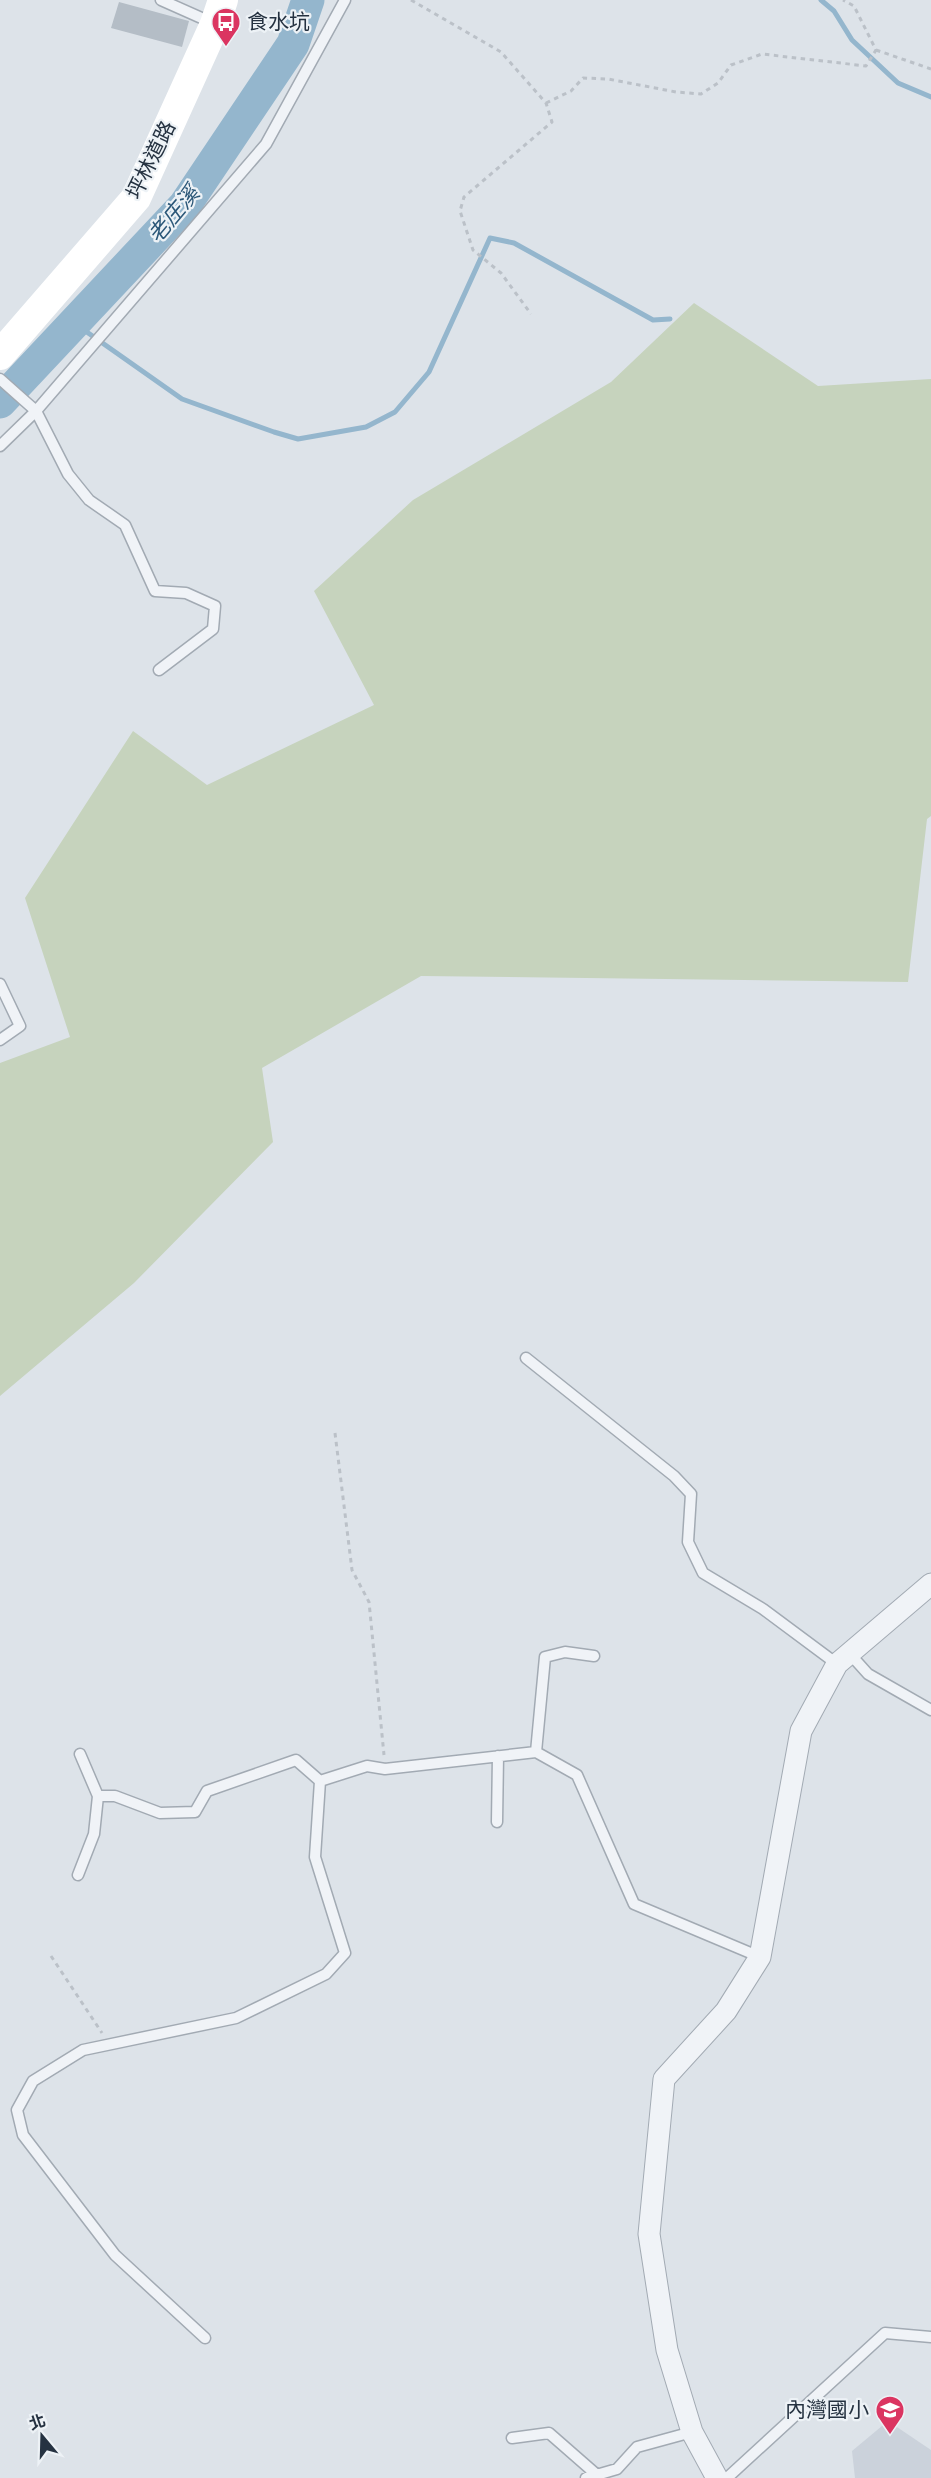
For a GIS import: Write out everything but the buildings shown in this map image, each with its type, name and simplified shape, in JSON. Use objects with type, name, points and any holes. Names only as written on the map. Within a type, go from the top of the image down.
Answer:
[{"type":"street","name":"坪林道路","points":[[0,355],[136,198],[219,12]]},
{"type":"street","points":[[717,2478],[692,2432],[667,2350],[649,2234],[664,2079],[726,2011],[760,1957],[801,1731],[844,1659],[931,1584]]},
{"type":"lane","points":[[161,0],[219,12]]},
{"type":"lane","points":[[0,446],[36,411],[266,144],[345,0]]},
{"type":"lane","points":[[0,379],[36,411],[68,474],[89,500],[125,525],[155,591],[186,593],[215,606],[213,629],[159,670]]},
{"type":"lane","points":[[0,984],[20,1026],[0,1040]]},
{"type":"lane","points":[[526,1358],[675,1476],[691,1494],[688,1542],[703,1573],[931,1710]]},
{"type":"lane","points":[[536,1752],[545,1657],[565,1652],[594,1656]]},
{"type":"lane","points":[[320,1781],[367,1766],[385,1768],[536,1752],[577,1775],[634,1904],[760,1957]]},
{"type":"lane","points":[[78,1875],[94,1834],[99,1796],[80,1754]]},
{"type":"lane","points":[[497,1822],[498,1756]]},
{"type":"lane","points":[[99,1796],[115,1796],[160,1813],[195,1812],[207,1791],[297,1760],[320,1781]]},
{"type":"lane","points":[[205,2338],[115,2255],[22,2135],[17,2110],[33,2081],[83,2050],[236,2018],[326,1974],[345,1953],[315,1857],[320,1781]]},
{"type":"lane","points":[[727,2478],[885,2333],[931,2337]]},
{"type":"lane","points":[[512,2438],[549,2433],[592,2476],[617,2469],[637,2447],[692,2432]]},
{"type":"path","points":[[411,0],[501,52],[546,103],[552,122],[464,197],[460,211],[473,250],[501,273],[531,314]]},
{"type":"path","points":[[843,0],[854,6],[876,50],[931,69]]},
{"type":"path","points":[[546,103],[571,92],[583,78],[608,78],[676,92],[701,94],[718,83],[731,65],[762,54],[866,66],[876,50]]},
{"type":"path","points":[[335,1433],[352,1570],[369,1602],[385,1768]]},
{"type":"path","points":[[51,1956],[110,2044]]},
{"type":"shaded area","name":"內灣國小","points":[[888,2421],[931,2450],[931,2478],[855,2478],[852,2451]]},
{"type":"green space","points":[[694,303],[818,386],[931,379],[931,816],[927,819],[908,982],[421,976],[262,1068],[273,1142],[134,1283],[0,1396],[0,1063],[70,1037],[25,898],[133,731],[207,785],[374,705],[314,591],[413,500],[611,382]]},
{"type":"waterway","name":"老庄溪","points":[[0,402],[185,205],[293,44],[308,0]]},
{"type":"waterway","points":[[821,0],[834,11],[852,40],[898,83],[931,97]]},
{"type":"waterway","points":[[74,323],[182,399],[298,439],[366,427],[395,412],[429,372],[490,238],[514,243],[653,320],[670,319]]},
{"type":"place","name":"食水坑","points":[[226,48]]},
{"type":"place","name":"內灣國小","points":[[890,2436]]}]
